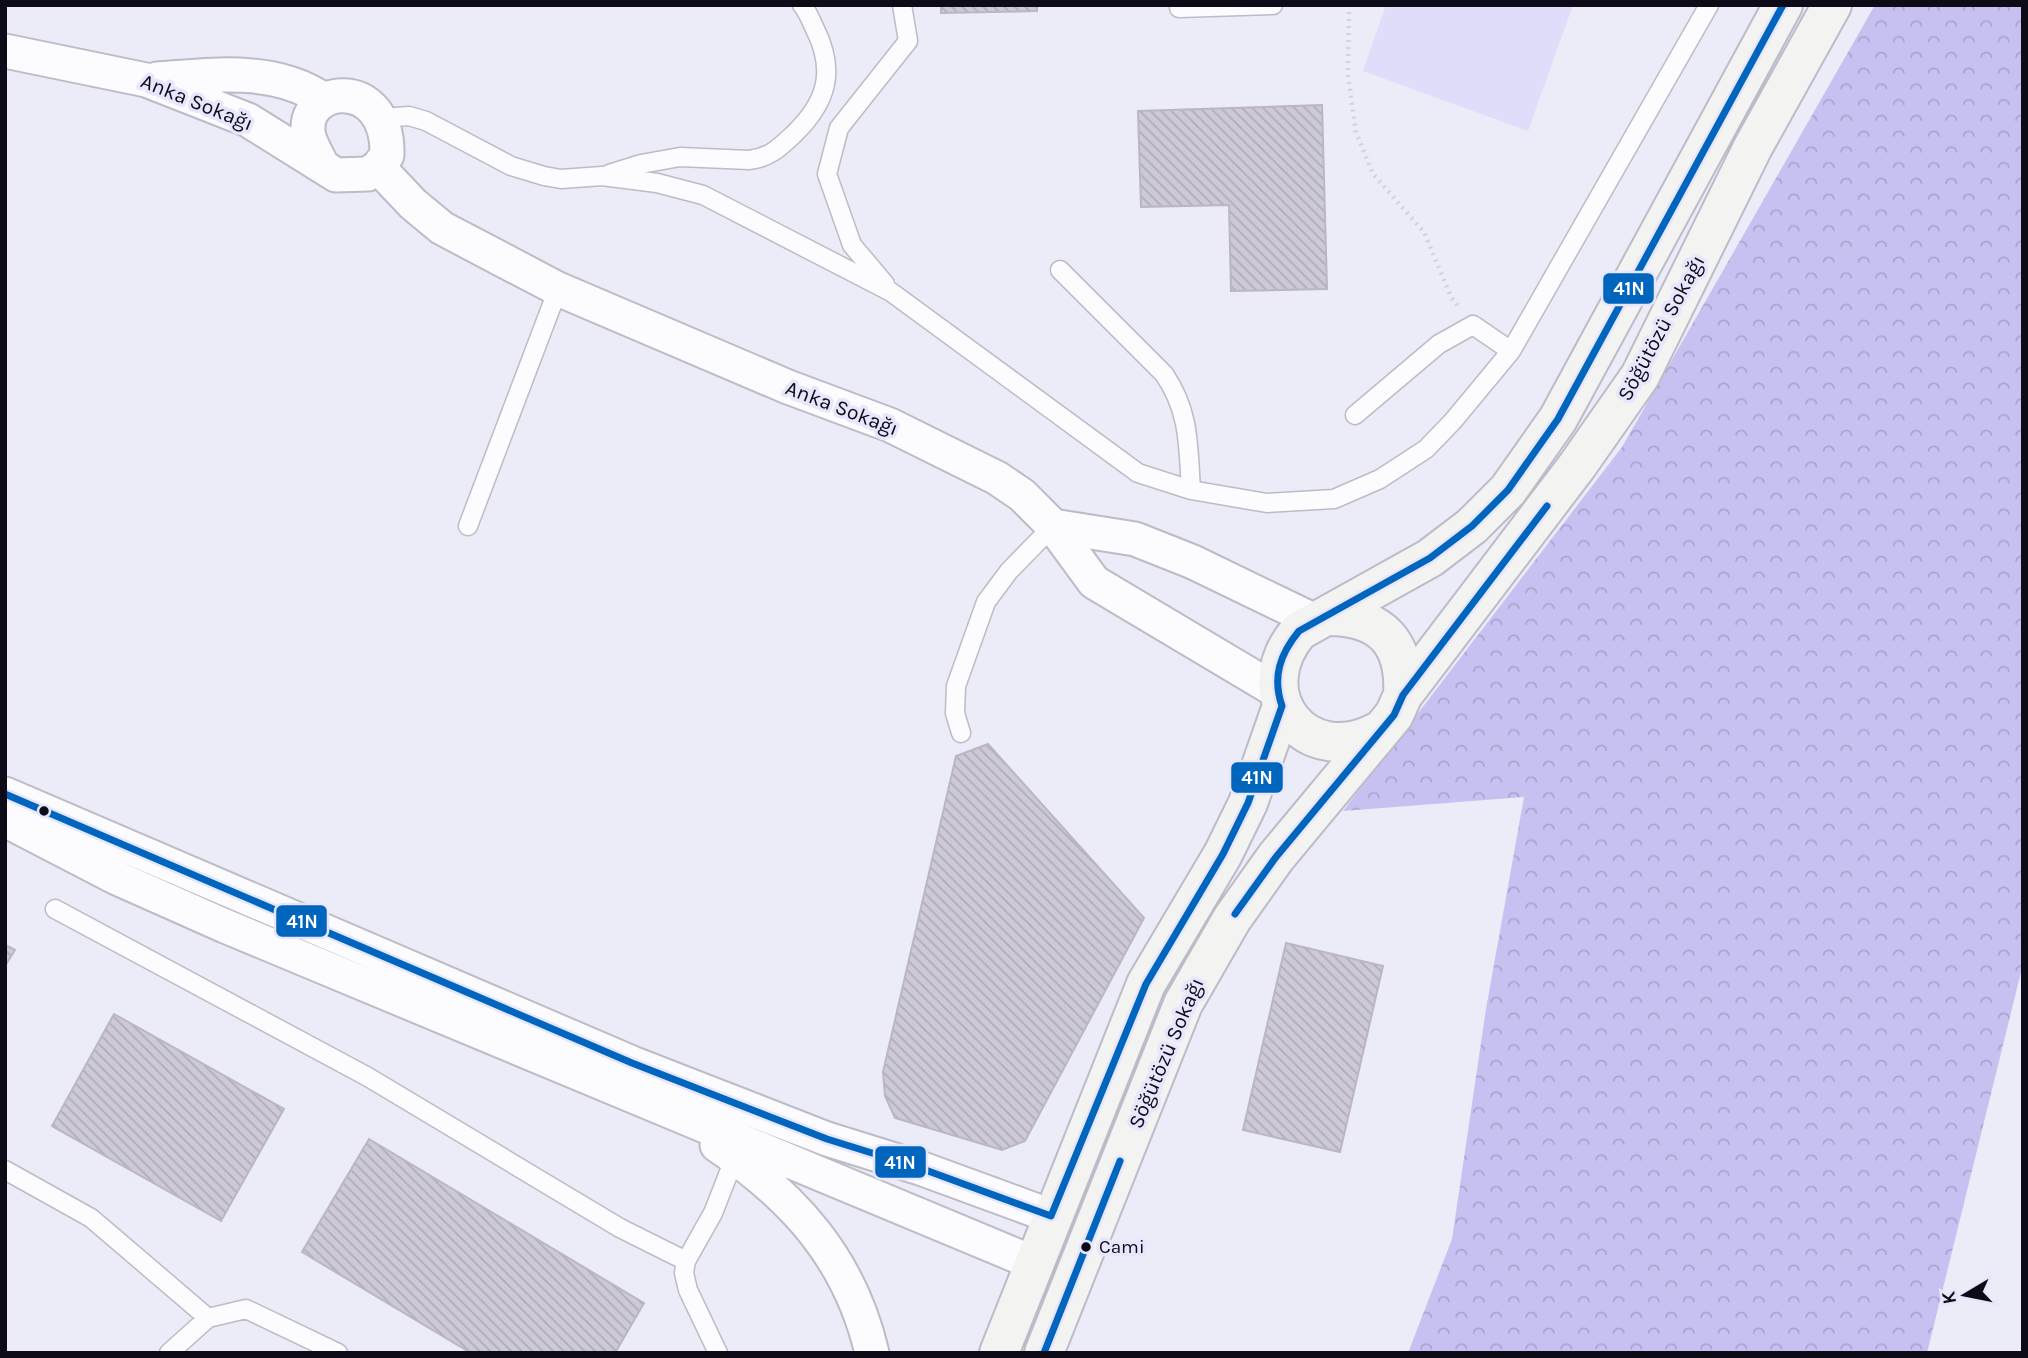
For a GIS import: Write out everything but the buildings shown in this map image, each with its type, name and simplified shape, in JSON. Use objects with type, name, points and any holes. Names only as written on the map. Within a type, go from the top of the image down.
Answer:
[{"type":"street","name":"Söğütözü Sokağı","points":[[999,1353],[1051,1216],[1146,984],[1223,854],[1243,814],[1280,699],[1279,662],[1287,645],[1299,631],[1430,558],[1472,526],[1508,490],[1558,419],[1783,5]]},
{"type":"street","name":"Söğütözü Sokağı","points":[[1044,1353],[1183,1004],[1232,919],[1276,857],[1394,715],[1403,695],[1577,466],[1640,376],[1753,147],[1832,5]]},
{"type":"street","name":"Anka Sokağı","points":[[5,51],[146,79],[248,120],[330,171]]},
{"type":"street","points":[[146,79],[233,74],[288,82],[306,88],[324,100]]},
{"type":"street","points":[[338,95],[355,96],[372,107],[384,124],[387,155],[378,167],[368,174],[330,171],[308,135],[310,117],[324,100],[338,95]]},
{"type":"street","name":"Anka Sokağı","points":[[378,167],[413,204],[442,228],[558,289],[788,387],[890,425],[997,478],[1022,495],[1054,526],[1094,582],[1280,699]]},
{"type":"street","points":[[1054,526],[1135,539],[1322,619],[1350,616],[1371,623],[1387,636],[1399,653],[1404,674],[1403,695]]},
{"type":"street","points":[[1280,699],[1293,722],[1308,734],[1325,742],[1353,742],[1379,731]]},
{"type":"street","points":[[5,794],[632,1063],[827,1139],[920,1168],[1051,1216],[1084,1253]]},
{"type":"street","points":[[5,820],[117,878],[225,926],[1034,1262],[1084,1253]]},
{"type":"street","points":[[644,1098],[735,1157],[789,1202],[822,1241],[848,1280],[866,1326],[872,1353]]},
{"type":"lane","points":[[602,176],[661,159],[749,160],[763,158],[776,151],[809,120],[825,93],[827,52],[802,5]]},
{"type":"lane","points":[[891,292],[852,245],[827,174],[839,128],[908,41],[902,5]]},
{"type":"lane","points":[[1179,8],[1273,5]]},
{"type":"lane","points":[[384,124],[395,117],[409,116],[426,121],[511,166],[561,179],[602,176],[657,183],[703,195],[891,292],[1138,473],[1191,490],[1267,503],[1334,499],[1380,480],[1426,449],[1511,351],[1709,5]]},
{"type":"lane","points":[[1060,270],[1164,374],[1174,390],[1187,425],[1191,490]]},
{"type":"lane","points":[[468,526],[558,289]]},
{"type":"lane","points":[[1355,415],[1439,344],[1473,325],[1511,351]]},
{"type":"lane","points":[[961,733],[955,713],[956,686],[986,602],[1009,571],[1054,526]]},
{"type":"lane","points":[[55,909],[369,1077],[620,1228],[686,1261]]},
{"type":"lane","points":[[718,1353],[688,1290],[684,1273],[686,1261],[713,1213],[735,1157]]},
{"type":"lane","points":[[5,1170],[91,1218],[208,1318]]},
{"type":"lane","points":[[169,1353],[208,1318],[246,1309],[338,1353]]},
{"type":"path","points":[[1349,5],[1350,104],[1364,155],[1373,174],[1424,232],[1451,297],[1473,325]]},
{"type":"shaded area","points":[[1386,5],[1573,5],[1528,131],[1363,71]]},
{"type":"green space","points":[[1875,5],[2023,5],[2023,964],[1927,1353],[1408,1353],[1452,1239],[1486,1009],[1524,797],[1343,811],[1622,447]]},
{"type":"transit line","name":"41N","points":[[5,794],[632,1063],[827,1139],[920,1168],[1051,1216],[1146,984],[1223,854],[1248,803],[1282,706],[1278,676],[1287,648],[1299,631],[1430,558],[1472,526],[1508,490],[1558,419],[1783,5]]},
{"type":"transit line","name":"41N","points":[[1235,914],[1276,857],[1394,715],[1403,695],[1547,506]]},
{"type":"transit line","name":"41N","points":[[1044,1353],[1120,1161]]},
{"type":"place","name":"Cami","points":[[1086,1247]]}]
